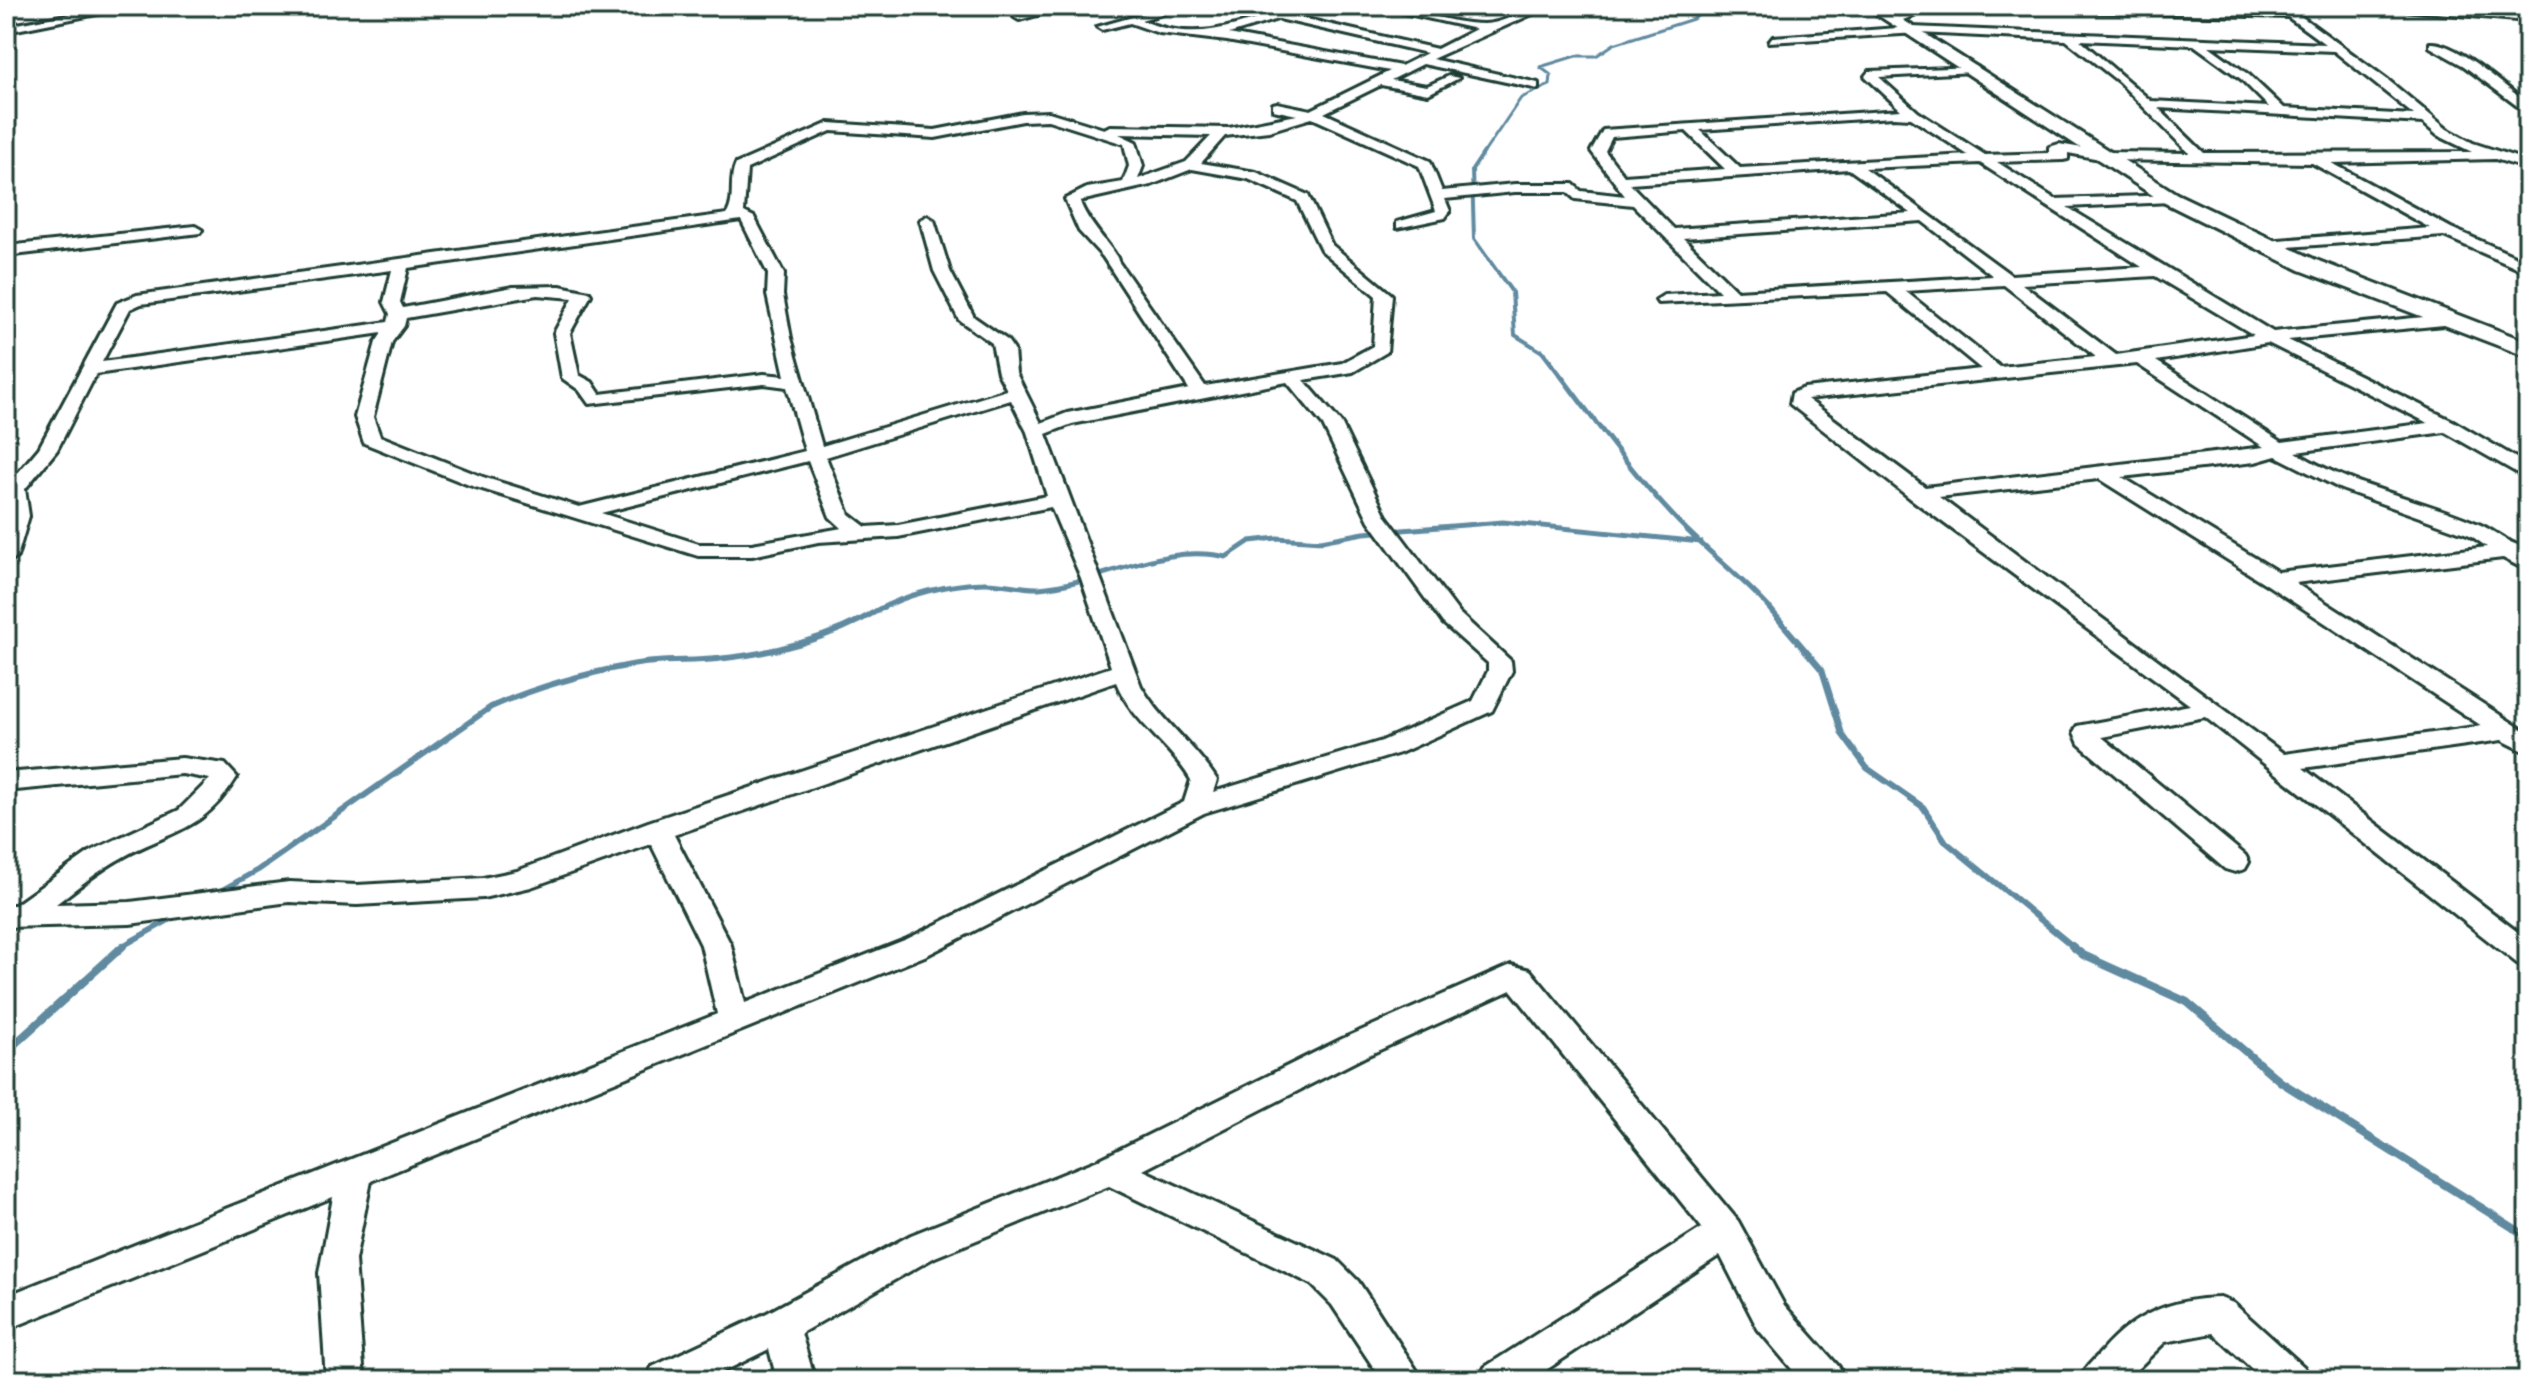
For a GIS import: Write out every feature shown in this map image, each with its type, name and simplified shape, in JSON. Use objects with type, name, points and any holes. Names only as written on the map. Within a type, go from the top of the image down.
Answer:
[{"type":"main road","points":[[1871,6],[1908,22],[1973,69],[2170,198],[2266,246],[2444,320],[2528,350]]},
{"type":"street","points":[[6,29],[132,6]]},
{"type":"street","points":[[1019,17],[1064,6]]},
{"type":"street","points":[[1102,27],[1184,6]]},
{"type":"street","points":[[1214,36],[1307,6]]},
{"type":"street","points":[[1378,6],[1487,28]]},
{"type":"street","points":[[1403,11],[1419,6]]},
{"type":"street","points":[[1090,129],[1196,134],[1269,127],[1313,114],[1487,28],[1545,6]]},
{"type":"street","points":[[1981,6],[2284,10],[2454,139],[2528,165]]},
{"type":"street","points":[[2390,6],[2488,10],[2528,18]]},
{"type":"street","points":[[1279,16],[1437,52]]},
{"type":"street","points":[[1132,20],[1148,28],[1179,35],[1214,36],[1343,63],[1399,69]]},
{"type":"street","points":[[1773,40],[1908,22],[2071,39],[2337,48]]},
{"type":"street","points":[[2071,39],[2116,74],[2200,157]]},
{"type":"street","points":[[2198,43],[2245,77],[2282,113]]},
{"type":"street","points":[[2434,45],[2468,64],[2528,110]]},
{"type":"street","points":[[1420,60],[1534,86]]},
{"type":"street","points":[[1973,69],[1869,74],[1914,115],[2158,271],[2269,337],[2448,426],[2528,473]]},
{"type":"street","points":[[1379,81],[1428,90],[1453,78]]},
{"type":"street","points":[[2509,95],[2528,97]]},
{"type":"street","points":[[2145,104],[2425,119]]},
{"type":"street","points":[[1277,107],[1313,114],[1425,164],[1443,211],[1440,215],[1402,225]]},
{"type":"street","points":[[1731,294],[1637,201],[1598,151],[1608,133],[1893,113],[1914,115]]},
{"type":"street","points":[[736,215],[742,201],[738,175],[741,167],[829,127],[935,134],[1038,116],[1130,142],[1136,166],[1129,184]]},
{"type":"street","points":[[1688,126],[1738,174]]},
{"type":"street","points":[[1191,165],[1212,139],[1228,131]]},
{"type":"street","points":[[1621,180],[1984,158],[2024,160],[2063,156],[2054,150],[2059,148],[2105,156],[2316,159],[2495,155]]},
{"type":"street","points":[[2316,159],[2446,231],[2528,268]]},
{"type":"street","points":[[1036,432],[1067,419],[1347,368],[1381,348],[1384,295],[1326,247],[1306,203],[1298,195],[1251,175],[1191,165],[1072,199],[1075,213],[1094,243],[1111,256],[1110,261],[1201,393]]},
{"type":"street","points":[[1853,166],[1925,216],[2112,361]]},
{"type":"street","points":[[1437,196],[1503,189],[1573,188],[1575,195],[1637,201]]},
{"type":"street","points":[[2056,203],[2170,198]]},
{"type":"street","points":[[6,557],[16,532],[11,512],[15,488],[47,450],[128,303],[736,215],[747,217],[776,274],[775,295],[794,382],[815,454],[840,517],[863,534]]},
{"type":"street","points":[[1673,234],[1925,216]]},
{"type":"street","points":[[927,220],[942,271],[967,320],[1002,345],[1007,373],[1036,432],[1058,500],[1092,578],[1124,671],[1142,709],[1192,760],[1204,780],[1195,807]]},
{"type":"street","points":[[6,251],[195,230]]},
{"type":"street","points":[[2266,246],[2446,231]]},
{"type":"street","points":[[401,264],[392,302],[397,320],[384,342],[364,417],[371,439],[476,481],[698,550],[720,552],[752,550],[818,536],[925,527],[1058,500]]},
{"type":"street","points":[[1664,300],[2158,271]]},
{"type":"street","points":[[1892,288],[1997,374]]},
{"type":"street","points":[[91,369],[397,320],[500,292],[583,295],[562,333],[562,341],[571,378],[586,386],[595,400],[764,379],[794,382]]},
{"type":"street","points":[[2444,320],[2269,337],[2140,358],[1804,393],[1798,397],[1799,404],[1917,494],[2141,655],[2528,956]]},
{"type":"street","points":[[2140,358],[2323,474],[2456,522],[2518,550],[2528,565]]},
{"type":"street","points":[[6,1313],[917,947],[1195,807],[1353,760],[1483,706],[1500,671],[1499,661],[1451,618],[1376,517],[1332,423],[1293,378]]},
{"type":"street","points":[[583,512],[815,454],[1017,393]]},
{"type":"street","points":[[1917,494],[2255,456],[2281,448],[2448,426]]},
{"type":"street","points":[[2102,473],[2274,579],[2528,745]]},
{"type":"street","points":[[2274,579],[2518,550]]},
{"type":"street","points":[[15,914],[130,913],[289,892],[357,895],[483,888],[521,880],[657,829],[1124,671]]},
{"type":"street","points":[[2209,709],[2086,732],[2088,738],[2235,862]]},
{"type":"street","points":[[2277,763],[2506,731]]},
{"type":"street","points":[[6,782],[182,766],[216,770],[224,777],[217,792],[181,824],[112,850],[15,914]]},
{"type":"street","points":[[657,829],[716,945],[734,1020]]},
{"type":"street","points":[[665,1380],[780,1325],[923,1246],[1110,1170],[1353,1048],[1511,977],[1519,978],[1726,1232],[1771,1317],[1826,1380]]},
{"type":"street","points":[[345,1380],[345,1324],[337,1277],[338,1245],[358,1169]]},
{"type":"street","points":[[1110,1170],[1324,1272],[1345,1293],[1404,1380]]},
{"type":"street","points":[[1498,1380],[1726,1232]]},
{"type":"street","points":[[2098,1380],[2134,1342],[2155,1328],[2184,1315],[2220,1315],[2291,1380]]},
{"type":"street","points":[[780,1325],[796,1380]]},
{"type":"waterway","points":[[1483,154],[1521,98],[1550,85],[1551,75],[1540,67],[1576,56],[1596,56],[1614,44],[1693,19],[1712,6]]},
{"type":"waterway","points":[[1484,152],[1472,170],[1474,239],[1512,292],[1515,335],[1543,352]]},
{"type":"waterway","points":[[1543,352],[1640,478],[1700,542]]},
{"type":"waterway","points":[[877,610],[914,595],[956,585],[983,583],[1032,588],[1063,585],[1179,555],[1226,557],[1250,541],[1277,538],[1321,541],[1364,533],[1503,522],[1700,542]]},
{"type":"waterway","points":[[1700,542],[1772,611]]},
{"type":"waterway","points":[[1770,609],[1822,670],[1842,734],[1867,768],[1923,807],[1946,842],[2075,948]]},
{"type":"waterway","points":[[215,894],[258,870],[491,707],[542,687],[642,663],[738,657],[780,649],[822,636],[877,610]]},
{"type":"waterway","points":[[119,948],[178,915]]},
{"type":"waterway","points":[[6,1052],[123,946]]},
{"type":"waterway","points":[[2072,946],[2083,955],[2187,1002],[2281,1082],[2528,1237]]}]
